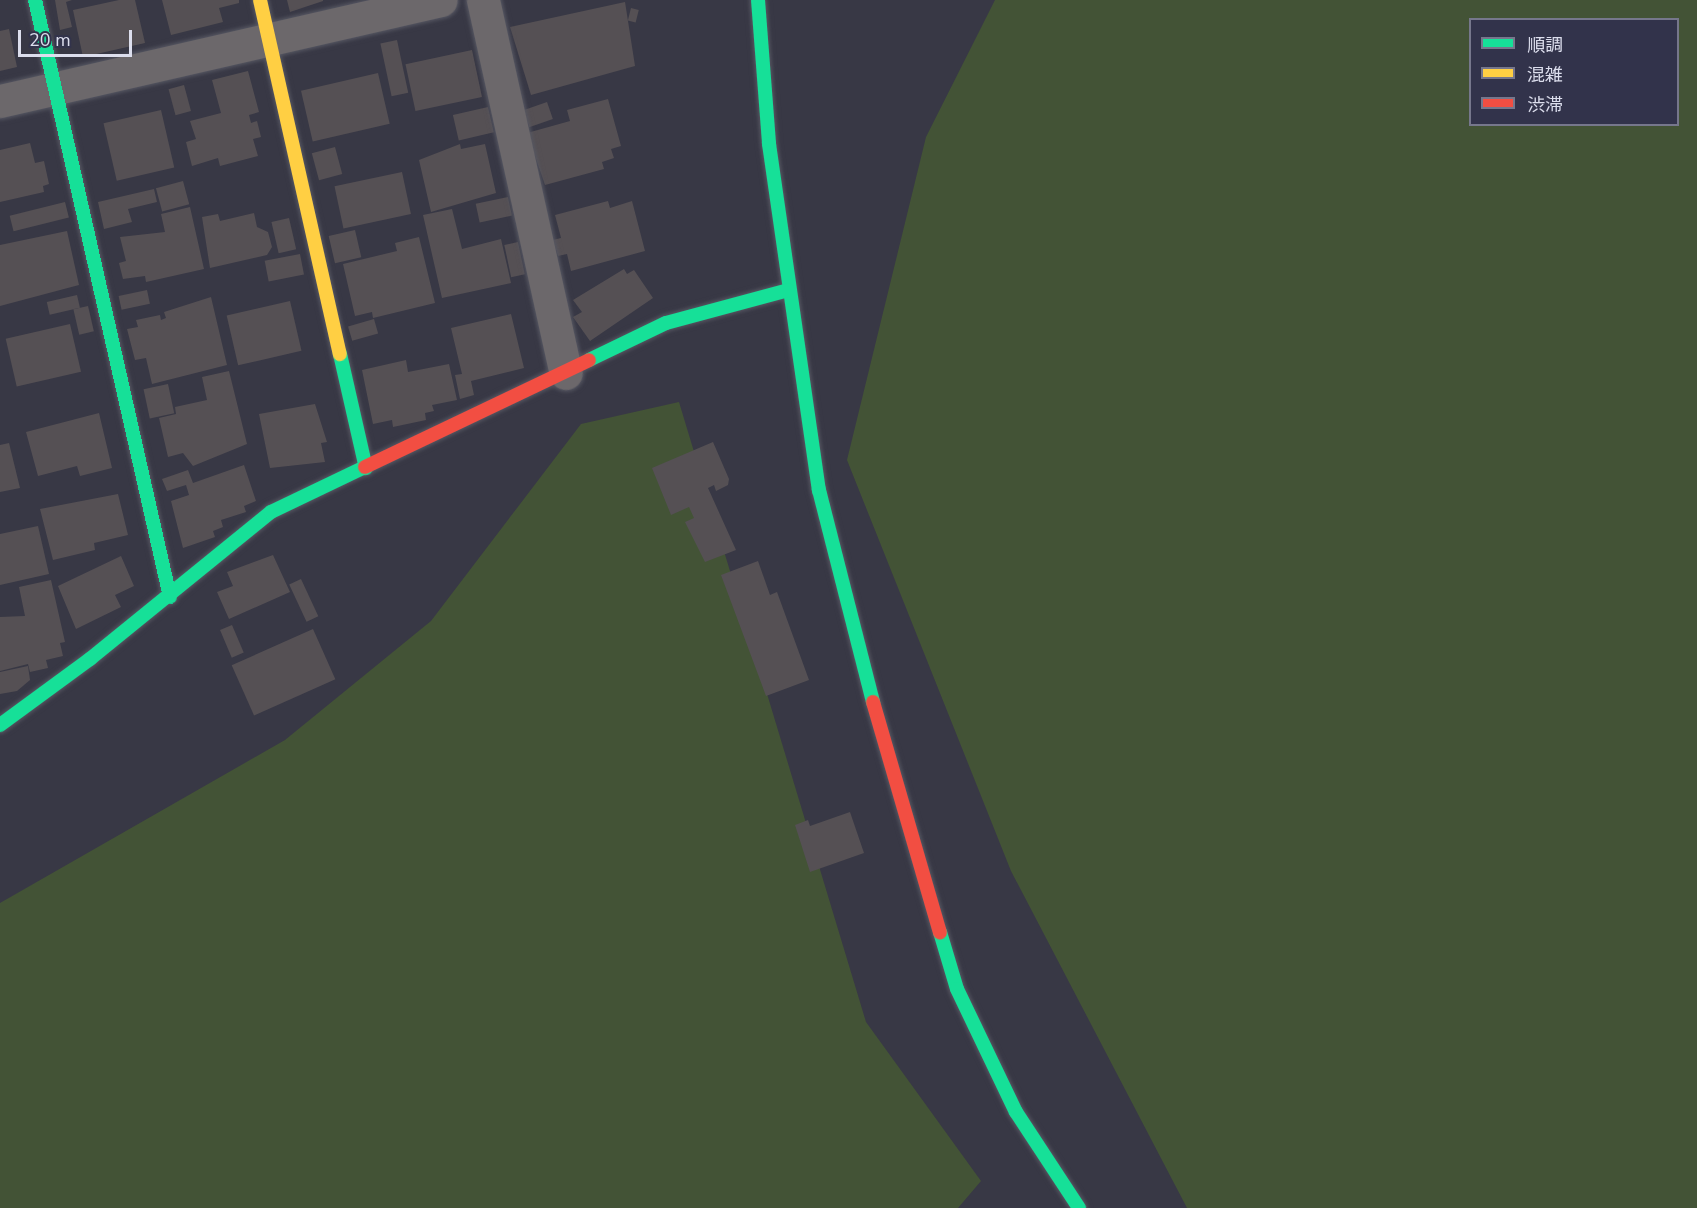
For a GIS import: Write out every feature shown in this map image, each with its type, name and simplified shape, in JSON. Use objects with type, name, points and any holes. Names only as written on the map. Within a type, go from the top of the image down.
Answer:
[{"type":"street","points":[[36,0],[170,597]]},
{"type":"street","points":[[260,0],[366,468]]},
{"type":"street","points":[[0,101],[268,37],[441,0]]},
{"type":"street","points":[[483,0],[566,373]]},
{"type":"street","points":[[758,0],[769,144],[788,290],[819,490],[866,678],[946,955],[983,1050],[1016,1112],[1079,1208]]},
{"type":"street","points":[[0,725],[170,597],[271,512],[566,373],[666,322],[788,290]]},
{"type":"green space","points":[[995,0],[1697,0],[1697,1208],[1187,1208],[1011,871],[847,460],[926,137]]},
{"type":"green space","points":[[679,402],[866,1022],[981,1181],[958,1208],[0,1208],[0,903],[285,740],[431,621],[581,424]]},
{"type":"building","points":[[55,0],[72,0],[66,2],[72,27],[60,30]]},
{"type":"building","points":[[119,0],[135,0],[145,43],[83,57],[73,10]]},
{"type":"building","points":[[162,0],[239,0],[239,3],[219,8],[223,22],[171,35]]},
{"type":"building","points":[[287,0],[323,0],[323,1],[290,12]]},
{"type":"building","points":[[625,2],[635,66],[531,95],[510,27]]},
{"type":"building","points":[[631,8],[639,10],[636,23],[628,21]]},
{"type":"building","points":[[9,29],[17,67],[0,71],[0,31]]},
{"type":"building","points":[[397,40],[408,93],[392,96],[380,44]]},
{"type":"building","points":[[472,50],[482,97],[415,111],[405,64]]},
{"type":"building","points":[[248,71],[259,112],[249,115],[251,123],[257,121],[261,137],[253,139],[258,156],[220,166],[218,158],[192,166],[186,142],[196,139],[190,121],[221,113],[212,80]]},
{"type":"building","points":[[378,73],[390,124],[313,141],[301,91]]},
{"type":"building","points":[[184,85],[191,111],[176,115],[169,89]]},
{"type":"building","points":[[608,99],[621,146],[611,149],[614,158],[602,162],[604,169],[545,185],[527,133],[570,121],[567,110]]},
{"type":"building","points":[[547,102],[553,119],[529,127],[523,110]]},
{"type":"building","points":[[488,107],[494,132],[459,140],[453,115]]},
{"type":"building","points":[[161,110],[174,167],[117,181],[104,123]]},
{"type":"building","points":[[30,143],[35,163],[44,161],[49,184],[43,186],[44,192],[0,202],[0,150]]},
{"type":"building","points":[[460,144],[461,149],[485,144],[496,193],[431,212],[419,160]]},
{"type":"building","points":[[335,147],[342,174],[319,180],[312,153]]},
{"type":"building","points":[[402,172],[411,214],[343,228],[335,186]]},
{"type":"building","points":[[183,181],[189,204],[162,211],[156,188]]},
{"type":"building","points":[[154,189],[157,202],[128,209],[132,222],[104,229],[98,202]]},
{"type":"building","points":[[508,197],[512,216],[480,222],[476,204]]},
{"type":"building","points":[[608,201],[610,208],[632,201],[645,251],[571,271],[567,254],[558,256],[553,240],[561,238],[555,215]]},
{"type":"building","points":[[65,202],[69,218],[14,231],[10,216]]},
{"type":"building","points":[[190,207],[204,269],[146,282],[145,276],[123,279],[119,263],[126,261],[120,237],[165,232],[161,214]]},
{"type":"building","points":[[452,209],[462,249],[501,239],[511,283],[442,298],[423,215]]},
{"type":"building","points":[[254,213],[257,227],[268,232],[272,247],[267,255],[210,268],[202,217],[218,214],[220,221]]},
{"type":"building","points":[[289,218],[296,249],[279,253],[271,222]]},
{"type":"building","points":[[355,230],[361,257],[335,263],[329,236]]},
{"type":"building","points":[[67,231],[79,285],[0,306],[0,245]]},
{"type":"building","points":[[419,237],[435,303],[373,318],[372,312],[355,316],[343,264],[397,251],[395,243]]},
{"type":"building","points":[[518,242],[525,274],[511,277],[504,245]]},
{"type":"building","points":[[300,254],[304,275],[269,281],[265,261]]},
{"type":"building","points":[[624,269],[627,274],[634,270],[653,298],[590,341],[573,317],[582,312],[573,300]]},
{"type":"building","points":[[147,290],[150,304],[122,310],[119,296]]},
{"type":"building","points":[[77,295],[80,308],[50,315],[47,302]]},
{"type":"building","points":[[211,297],[227,365],[152,384],[146,358],[135,360],[127,329],[138,327],[136,320],[160,315],[161,320],[166,318],[164,312]]},
{"type":"building","points":[[290,301],[301,351],[238,365],[227,316]]},
{"type":"building","points":[[88,306],[94,331],[79,335],[73,309]]},
{"type":"building","points":[[511,314],[524,368],[471,381],[474,395],[460,399],[455,375],[462,374],[451,328]]},
{"type":"building","points":[[374,319],[378,333],[352,341],[348,326]]},
{"type":"building","points":[[70,324],[81,372],[17,387],[6,339]]},
{"type":"building","points":[[406,360],[408,372],[449,364],[457,400],[432,405],[434,411],[425,413],[426,420],[393,427],[392,420],[373,424],[362,370]]},
{"type":"building","points":[[229,371],[247,444],[193,466],[183,453],[168,457],[159,418],[176,414],[175,407],[207,400],[202,377]]},
{"type":"building","points":[[168,384],[174,413],[150,419],[144,389]]},
{"type":"building","points":[[315,404],[327,442],[321,443],[325,462],[270,468],[259,414]]},
{"type":"building","points":[[99,413],[112,468],[80,476],[77,466],[38,476],[26,432]]},
{"type":"building","points":[[713,442],[729,479],[728,485],[716,491],[714,485],[708,488],[736,550],[705,562],[685,522],[694,518],[689,507],[671,515],[652,468]]},
{"type":"building","points":[[9,443],[20,488],[0,492],[0,445]]},
{"type":"building","points":[[244,465],[256,501],[244,506],[246,512],[221,520],[223,527],[213,531],[215,537],[183,548],[171,501],[189,495],[186,485],[167,491],[162,479],[188,470],[193,483]]},
{"type":"building","points":[[118,494],[128,535],[94,543],[95,550],[53,560],[40,509]]},
{"type":"building","points":[[38,526],[49,574],[0,585],[0,534]]},
{"type":"building","points":[[273,555],[290,592],[229,619],[217,592],[233,586],[227,572]]},
{"type":"building","points":[[121,556],[134,586],[115,595],[121,607],[76,629],[58,586]]},
{"type":"building","points":[[758,561],[770,595],[777,592],[809,680],[766,696],[721,575]]},
{"type":"building","points":[[301,579],[318,616],[307,622],[289,584]]},
{"type":"building","points":[[51,580],[65,642],[60,643],[63,656],[46,660],[48,668],[30,672],[28,664],[0,671],[0,617],[25,616],[19,587]]},
{"type":"building","points":[[232,625],[244,653],[232,658],[220,630]]},
{"type":"building","points":[[313,629],[335,679],[254,715],[232,665]]},
{"type":"building","points":[[28,666],[30,680],[17,691],[0,694],[0,672]]},
{"type":"building","points":[[850,812],[864,853],[810,872],[795,825],[808,820],[810,826]]},
{"type":"traffic: fast","points":[[35,0],[170,597]]},
{"type":"traffic: fast","points":[[758,0],[769,144],[819,490],[873,702]]},
{"type":"traffic: fast","points":[[589,360],[666,323],[788,290]]},
{"type":"traffic: fast","points":[[340,354],[366,468]]},
{"type":"traffic: fast","points":[[0,725],[90,659],[271,512],[365,467]]},
{"type":"traffic: fast","points":[[940,932],[957,989],[1016,1112],[1079,1208]]},
{"type":"traffic: slow","points":[[260,0],[340,354]]},
{"type":"traffic: jam","points":[[365,467],[589,360]]},
{"type":"traffic: jam","points":[[873,702],[940,932]]}]
